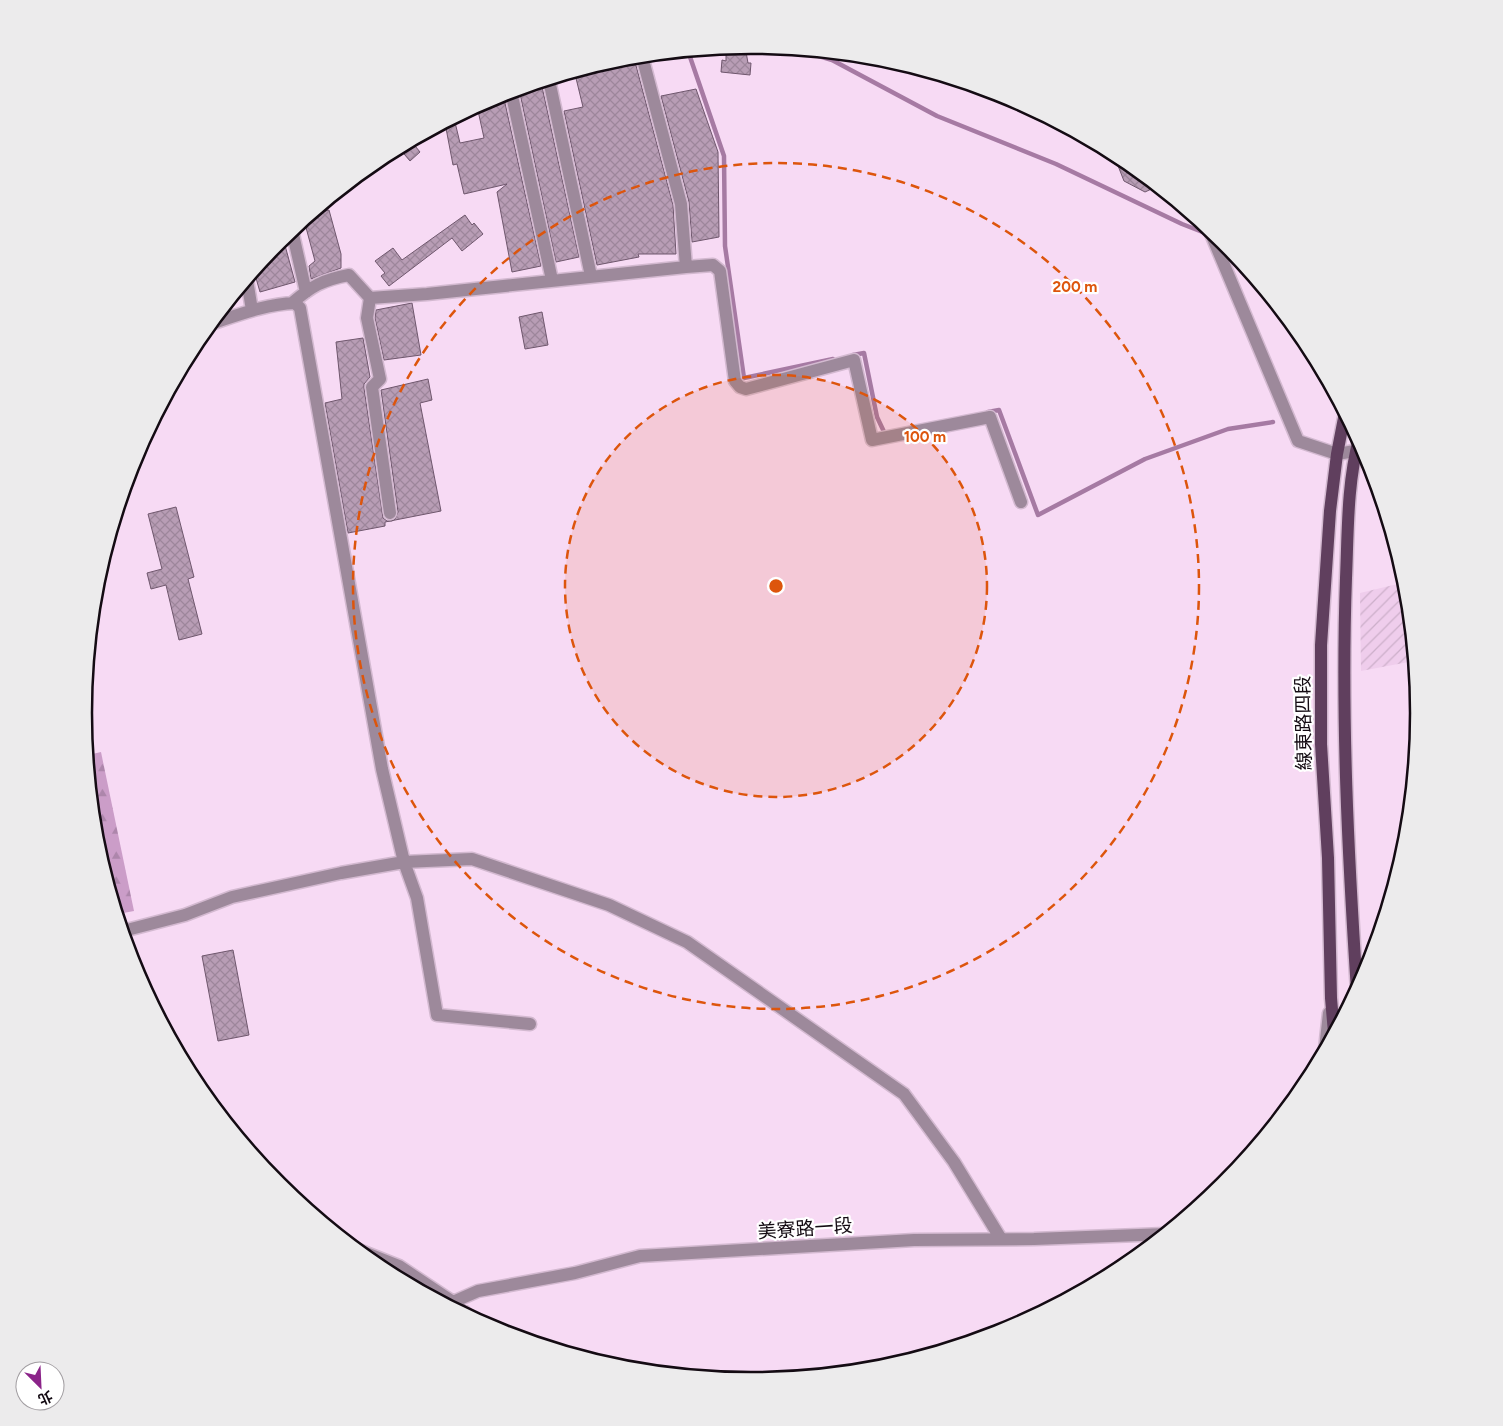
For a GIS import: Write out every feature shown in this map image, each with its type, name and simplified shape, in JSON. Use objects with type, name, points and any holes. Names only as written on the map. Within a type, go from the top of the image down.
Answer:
[{"type":"main road","name":"線東路四段","points":[[1333,1023],[1328,858],[1321,744],[1321,654],[1330,511],[1343,422]]},
{"type":"main road","points":[[1356,451],[1349,516],[1345,614],[1350,881],[1356,976]]},
{"type":"street","points":[[644,63],[681,204],[686,266]]},
{"type":"street","points":[[550,86],[591,276]]},
{"type":"street","points":[[514,99],[552,280]]},
{"type":"street","points":[[294,239],[306,292]]},
{"type":"street","points":[[1216,245],[1298,441],[1337,454],[1354,446]]},
{"type":"street","points":[[370,298],[427,294],[686,266],[713,266],[720,272],[735,381],[740,387],[746,389],[854,360],[872,440],[990,417],[1022,502]]},
{"type":"street","points":[[222,320],[252,310],[292,303],[328,279],[348,275],[370,298]]},
{"type":"street","points":[[248,287],[252,310]]},
{"type":"street","points":[[370,298],[367,318],[380,379],[372,387],[390,512]]},
{"type":"street","points":[[292,303],[295,303],[300,308],[382,769],[404,862],[417,898],[437,1015],[530,1024]]},
{"type":"street","points":[[129,930],[185,915],[232,897],[341,873],[404,862],[472,859],[609,904],[687,942],[904,1094],[954,1162],[1001,1239]]},
{"type":"street","points":[[1328,1033],[1331,998]]},
{"type":"street","name":"美寮路一段","points":[[455,1301],[478,1291],[575,1273],[640,1256],[914,1240],[1034,1239],[1155,1234]]},
{"type":"street","points":[[383,1260],[399,1266],[441,1294]]},
{"type":"shaded area","points":[[1398,584],[1408,662],[1361,671],[1360,593]]},
{"type":"green space","points":[[101,752],[134,911],[123,913],[115,884],[105,842],[98,799],[94,754]]},
{"type":"building","points":[[746,54],[748,63],[751,63],[750,75],[721,72],[722,60],[726,61],[726,55]]},
{"type":"building","points":[[636,64],[673,205],[676,254],[638,254],[639,257],[597,265],[564,111],[583,107],[576,78]]},
{"type":"building","points":[[542,88],[579,257],[556,262],[521,96]]},
{"type":"building","points":[[696,89],[718,152],[719,237],[692,242],[689,202],[661,96]]},
{"type":"building","points":[[505,102],[541,266],[512,272],[497,192],[507,184],[464,194],[457,164],[453,165],[446,129],[456,124],[460,143],[484,138],[479,113]]},
{"type":"building","points":[[415,146],[420,152],[410,161],[404,153]]},
{"type":"building","points":[[1118,165],[1152,189],[1145,192],[1124,181]]},
{"type":"building","points":[[329,210],[341,254],[341,268],[311,279],[309,266],[315,261],[306,227],[324,211]]},
{"type":"building","points":[[465,215],[472,225],[474,223],[483,234],[462,251],[452,238],[389,286],[381,276],[385,273],[375,261],[393,248],[402,260]]},
{"type":"building","points":[[285,247],[295,282],[260,292],[256,278]]},
{"type":"building","points":[[412,303],[421,355],[384,360],[375,318],[376,310]]},
{"type":"building","points":[[542,312],[548,345],[525,349],[519,317]]},
{"type":"building","points":[[363,338],[370,377],[364,384],[364,388],[383,518],[390,521],[385,522],[385,526],[348,533],[325,403],[342,399],[336,342]]},
{"type":"building","points":[[428,379],[432,400],[420,403],[441,511],[393,520],[398,512],[381,390]]},
{"type":"building","points":[[176,507],[194,577],[188,579],[202,634],[179,640],[166,585],[151,589],[147,573],[162,569],[148,514]]},
{"type":"building","points":[[233,950],[249,1035],[218,1041],[202,956]]},
{"type":"waterway","points":[[690,57],[724,156],[725,246],[744,378],[833,359]]},
{"type":"waterway","points":[[825,58],[937,116],[1056,164],[1202,232]]},
{"type":"waterway","points":[[853,355],[864,353],[877,417],[886,436]]},
{"type":"waterway","points":[[988,412],[999,410],[1038,515],[1145,459],[1228,429],[1273,422]]}]
